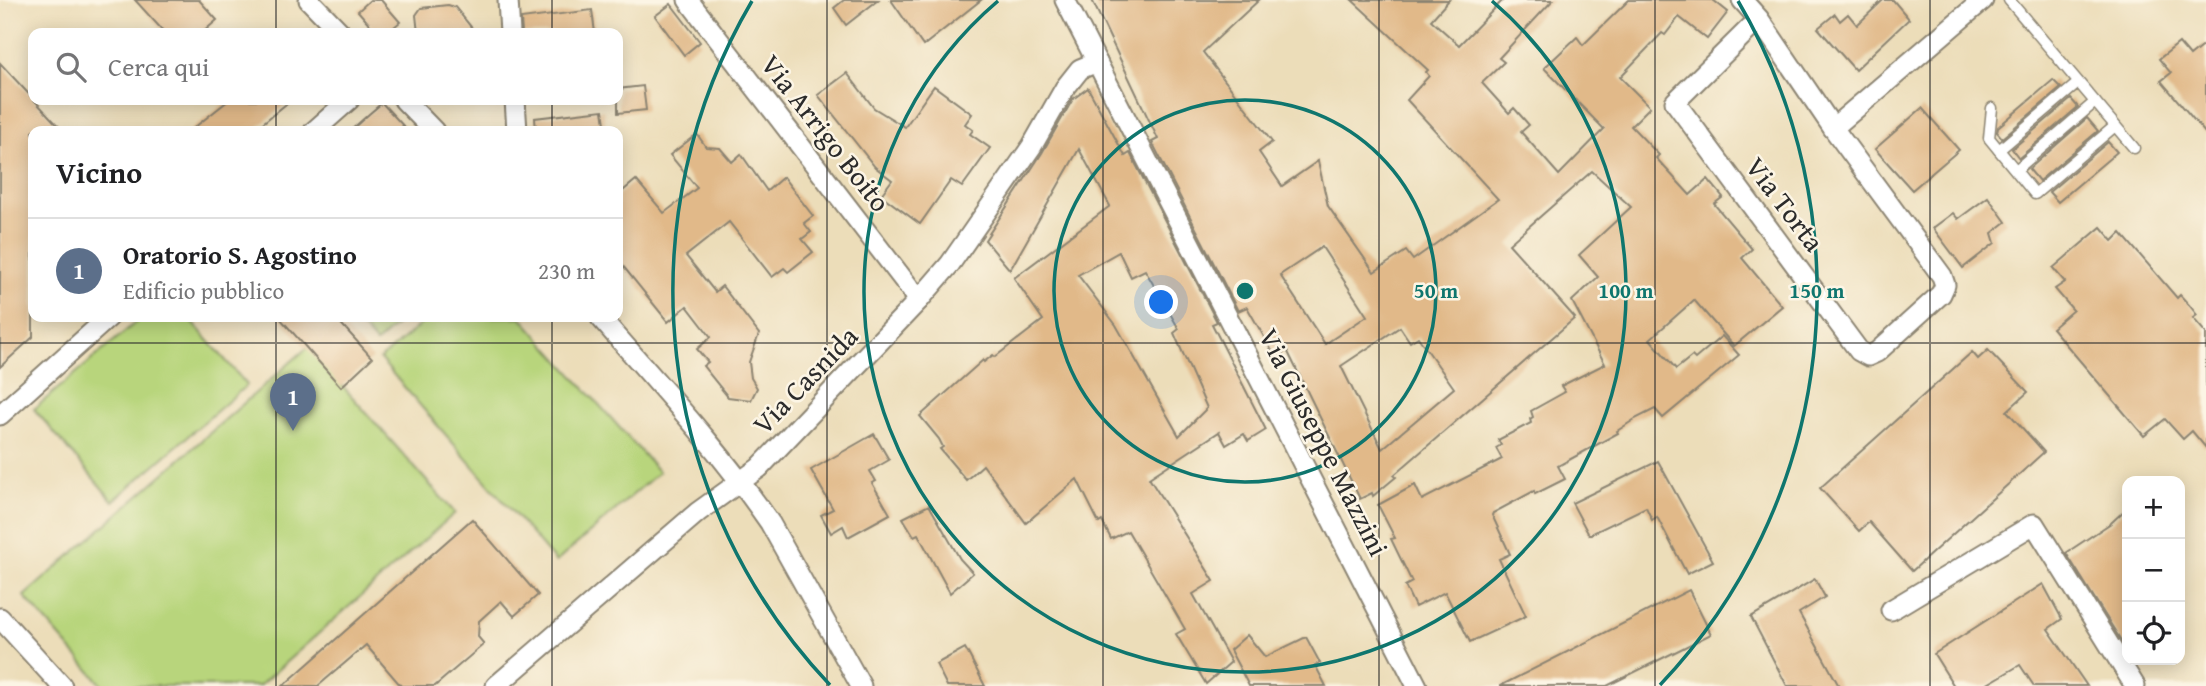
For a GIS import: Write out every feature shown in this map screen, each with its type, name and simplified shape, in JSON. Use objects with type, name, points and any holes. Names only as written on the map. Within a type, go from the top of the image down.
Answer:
[{"type":"street","points":[[309,0],[336,28]]},
{"type":"street","points":[[508,0],[510,28]]},
{"type":"street","name":"Via Arrigo Boito","points":[[688,0],[919,300]]},
{"type":"street","name":"Via Giuseppe Mazzini","points":[[1065,0],[1417,686]]},
{"type":"street","name":"Via Torta","points":[[1742,0],[1759,19],[1833,128],[1942,276],[1945,285],[1941,294],[1877,352],[1868,356],[1859,351],[1675,102],[1759,19]]},
{"type":"street","points":[[1833,128],[1983,0]]},
{"type":"street","name":"Via Casnida","points":[[496,686],[698,512],[759,468],[950,264],[1032,146],[1065,88],[1080,69],[1097,62]]},
{"type":"street","points":[[320,126],[343,105]]},
{"type":"street","points":[[409,105],[429,126]]},
{"type":"street","points":[[515,105],[517,126]]},
{"type":"street","points":[[0,415],[102,322]]},
{"type":"street","points":[[604,322],[740,480],[770,523],[861,686]]},
{"type":"street","points":[[1891,610],[2034,524],[2135,686]]},
{"type":"street","points":[[0,618],[62,686]]},
{"type":"lane","points":[[2009,0],[2134,148]]},
{"type":"lane","points":[[1999,150],[2078,82]]},
{"type":"lane","points":[[2016,170],[2095,102]]},
{"type":"lane","points":[[1992,108],[1989,138],[2035,194],[2115,126]]},
{"type":"green space","points":[[136,322],[192,322],[247,385],[113,501],[34,409]]},
{"type":"green space","points":[[357,322],[399,322],[376,343]]},
{"type":"green space","points":[[423,322],[525,322],[659,472],[556,562],[380,359]]},
{"type":"green space","points":[[308,347],[455,513],[259,686],[103,686],[24,596]]},
{"type":"building","points":[[135,0],[199,0],[217,20],[208,28],[160,28]]},
{"type":"building","points":[[370,0],[381,0],[400,22],[393,28],[373,28],[358,11]]},
{"type":"building","points":[[844,0],[878,0],[846,25],[834,8]]},
{"type":"building","points":[[891,0],[981,0],[923,46]]},
{"type":"building","points":[[1092,0],[1259,0],[1203,52],[1272,142],[1259,152],[1282,186],[1318,161],[1328,206],[1374,272],[1406,251],[1413,260],[1498,199],[1407,100],[1429,76],[1426,72],[1428,70],[1352,0],[1449,0],[1431,20],[1459,45],[1503,0],[1553,0],[1499,58],[1504,62],[1482,83],[1509,113],[1514,108],[1529,125],[1521,132],[1559,175],[1604,129],[1544,68],[1577,37],[1583,45],[1629,0],[1713,0],[1728,12],[1707,39],[1679,17],[1665,35],[1662,33],[1620,77],[1650,107],[1631,126],[1659,155],[1656,158],[1690,195],[1708,179],[1723,197],[1714,204],[1752,249],[1742,258],[1782,306],[1734,346],[1694,300],[1650,339],[1676,369],[1692,356],[1695,359],[1722,336],[1739,355],[1663,418],[1655,409],[1635,419],[1617,431],[1618,433],[1558,466],[1565,479],[1535,494],[1534,491],[1493,513],[1510,554],[1499,559],[1526,616],[1470,642],[1445,592],[1415,607],[1405,586],[1412,582],[1391,539],[1395,538],[1378,505],[1415,485],[1422,500],[1502,459],[1496,448],[1501,445],[1498,440],[1531,423],[1531,411],[1565,392],[1561,386],[1605,364],[1572,301],[1598,277],[1579,255],[1631,207],[1592,171],[1509,244],[1575,318],[1394,475],[1396,477],[1373,496],[1372,493],[1360,499],[1287,350],[1276,358],[1247,307],[1238,311],[1152,142],[1158,139]],"holes":[[[1322,247],[1367,316],[1325,344],[1280,275]],[[1400,327],[1410,342],[1418,337],[1454,388],[1382,449],[1341,366]]]},
{"type":"building","points":[[1883,0],[1893,0],[1909,19],[1855,70],[1818,28],[1835,14],[1840,21],[1848,14],[1857,25]]},
{"type":"building","points":[[671,4],[700,42],[684,55],[655,16]]},
{"type":"building","points":[[448,5],[455,7],[472,28],[417,28],[416,15],[421,8]]},
{"type":"building","points":[[592,10],[594,28],[522,28],[521,19]]},
{"type":"building","points":[[2179,43],[2190,56],[2206,43],[2206,134],[2161,81],[2171,73],[2159,59]]},
{"type":"building","points":[[0,63],[28,93],[28,105],[39,105],[58,126],[28,126],[28,322],[33,322],[33,337],[0,367]]},
{"type":"building","points":[[847,73],[874,108],[905,127],[934,86],[972,114],[965,124],[973,130],[970,134],[990,148],[962,187],[951,180],[920,224],[881,195],[892,180],[875,167],[818,95]]},
{"type":"building","points":[[2053,80],[2061,88],[2002,138],[1997,132],[1998,127]]},
{"type":"building","points":[[643,86],[646,110],[618,113],[618,105],[623,105],[623,88]]},
{"type":"building","points":[[1088,88],[1125,156],[1130,153],[1217,322],[1212,324],[1266,430],[1248,441],[1244,434],[1226,445],[1219,432],[1149,478],[1214,581],[1193,594],[1231,662],[1206,684],[1176,634],[1185,629],[1128,531],[1111,539],[1102,521],[1099,523],[1077,479],[1026,523],[983,465],[966,480],[940,449],[943,447],[939,439],[920,416],[983,360],[984,362],[993,355],[995,357],[1043,320],[1014,278],[1110,206],[1079,149],[1010,270],[985,240],[1042,153],[1073,99]],"holes":[[[1119,252],[1131,277],[1145,270],[1179,329],[1174,333],[1207,408],[1179,436],[1116,325],[1078,275]]]},
{"type":"building","points":[[2071,99],[2078,107],[2019,158],[2012,149]]},
{"type":"building","points":[[223,105],[285,105],[259,126],[196,126]]},
{"type":"building","points":[[380,105],[384,105],[403,126],[356,126]]},
{"type":"building","points":[[1922,108],[1959,150],[1912,190],[1875,149]]},
{"type":"building","points":[[603,110],[605,126],[536,126],[535,118]]},
{"type":"building","points":[[2087,118],[2098,131],[2039,181],[2029,169]]},
{"type":"building","points":[[697,134],[706,147],[720,148],[732,162],[741,154],[767,191],[783,177],[813,216],[804,223],[811,232],[802,239],[813,252],[788,272],[784,268],[772,277],[729,222],[686,256],[715,292],[722,286],[759,334],[749,362],[751,378],[757,388],[751,400],[728,397],[703,366],[708,362],[697,349],[711,337],[687,306],[668,322],[623,266],[623,191],[636,180],[664,213],[697,188],[670,155]]},
{"type":"building","points":[[2108,142],[2117,152],[2058,202],[2049,192]]},
{"type":"building","points":[[1988,197],[2006,222],[1992,233],[1995,243],[1963,268],[1933,228],[1953,213],[1958,219]]},
{"type":"building","points":[[2101,227],[2113,241],[2121,233],[2177,298],[2180,295],[2189,305],[2197,315],[2193,318],[2206,333],[2206,448],[2192,431],[2183,439],[2165,419],[2144,436],[2052,328],[2073,310],[2055,289],[2065,282],[2053,268]]},
{"type":"building","points":[[283,322],[340,322],[372,358],[341,387]]},
{"type":"building","points":[[1988,350],[2028,392],[2007,411],[2044,452],[1912,571],[1869,522],[1859,531],[1820,488],[1972,352],[1978,359]]},
{"type":"building","points":[[874,434],[889,460],[870,471],[876,481],[872,483],[890,514],[848,537],[843,526],[831,533],[821,515],[833,509],[811,470]]},
{"type":"building","points":[[1658,461],[1713,561],[1687,574],[1657,517],[1652,520],[1646,507],[1589,535],[1572,503]]},
{"type":"building","points":[[929,505],[960,559],[973,573],[950,593],[918,534],[914,536],[903,518]]},
{"type":"building","points":[[2122,513],[2122,642],[2066,553]]},
{"type":"building","points":[[472,519],[538,595],[514,616],[501,601],[479,621],[478,637],[484,644],[435,686],[401,686],[366,645],[318,686],[283,686]]},
{"type":"building","points":[[1815,579],[1825,597],[1799,613],[1839,686],[1787,686],[1751,617]]},
{"type":"building","points":[[2043,584],[2062,619],[2048,629],[2087,686],[2034,686],[2020,665],[1984,686],[1954,686],[1934,654]]},
{"type":"building","points":[[1689,590],[1711,634],[1607,686],[1500,686]]},
{"type":"building","points":[[1247,635],[1265,657],[1306,637],[1320,663],[1315,665],[1326,686],[1249,686],[1230,650]]},
{"type":"building","points":[[965,648],[985,686],[947,686],[936,664]]},
{"type":"place","name":"Oratorio S. Agostino","points":[[293,431]]}]
